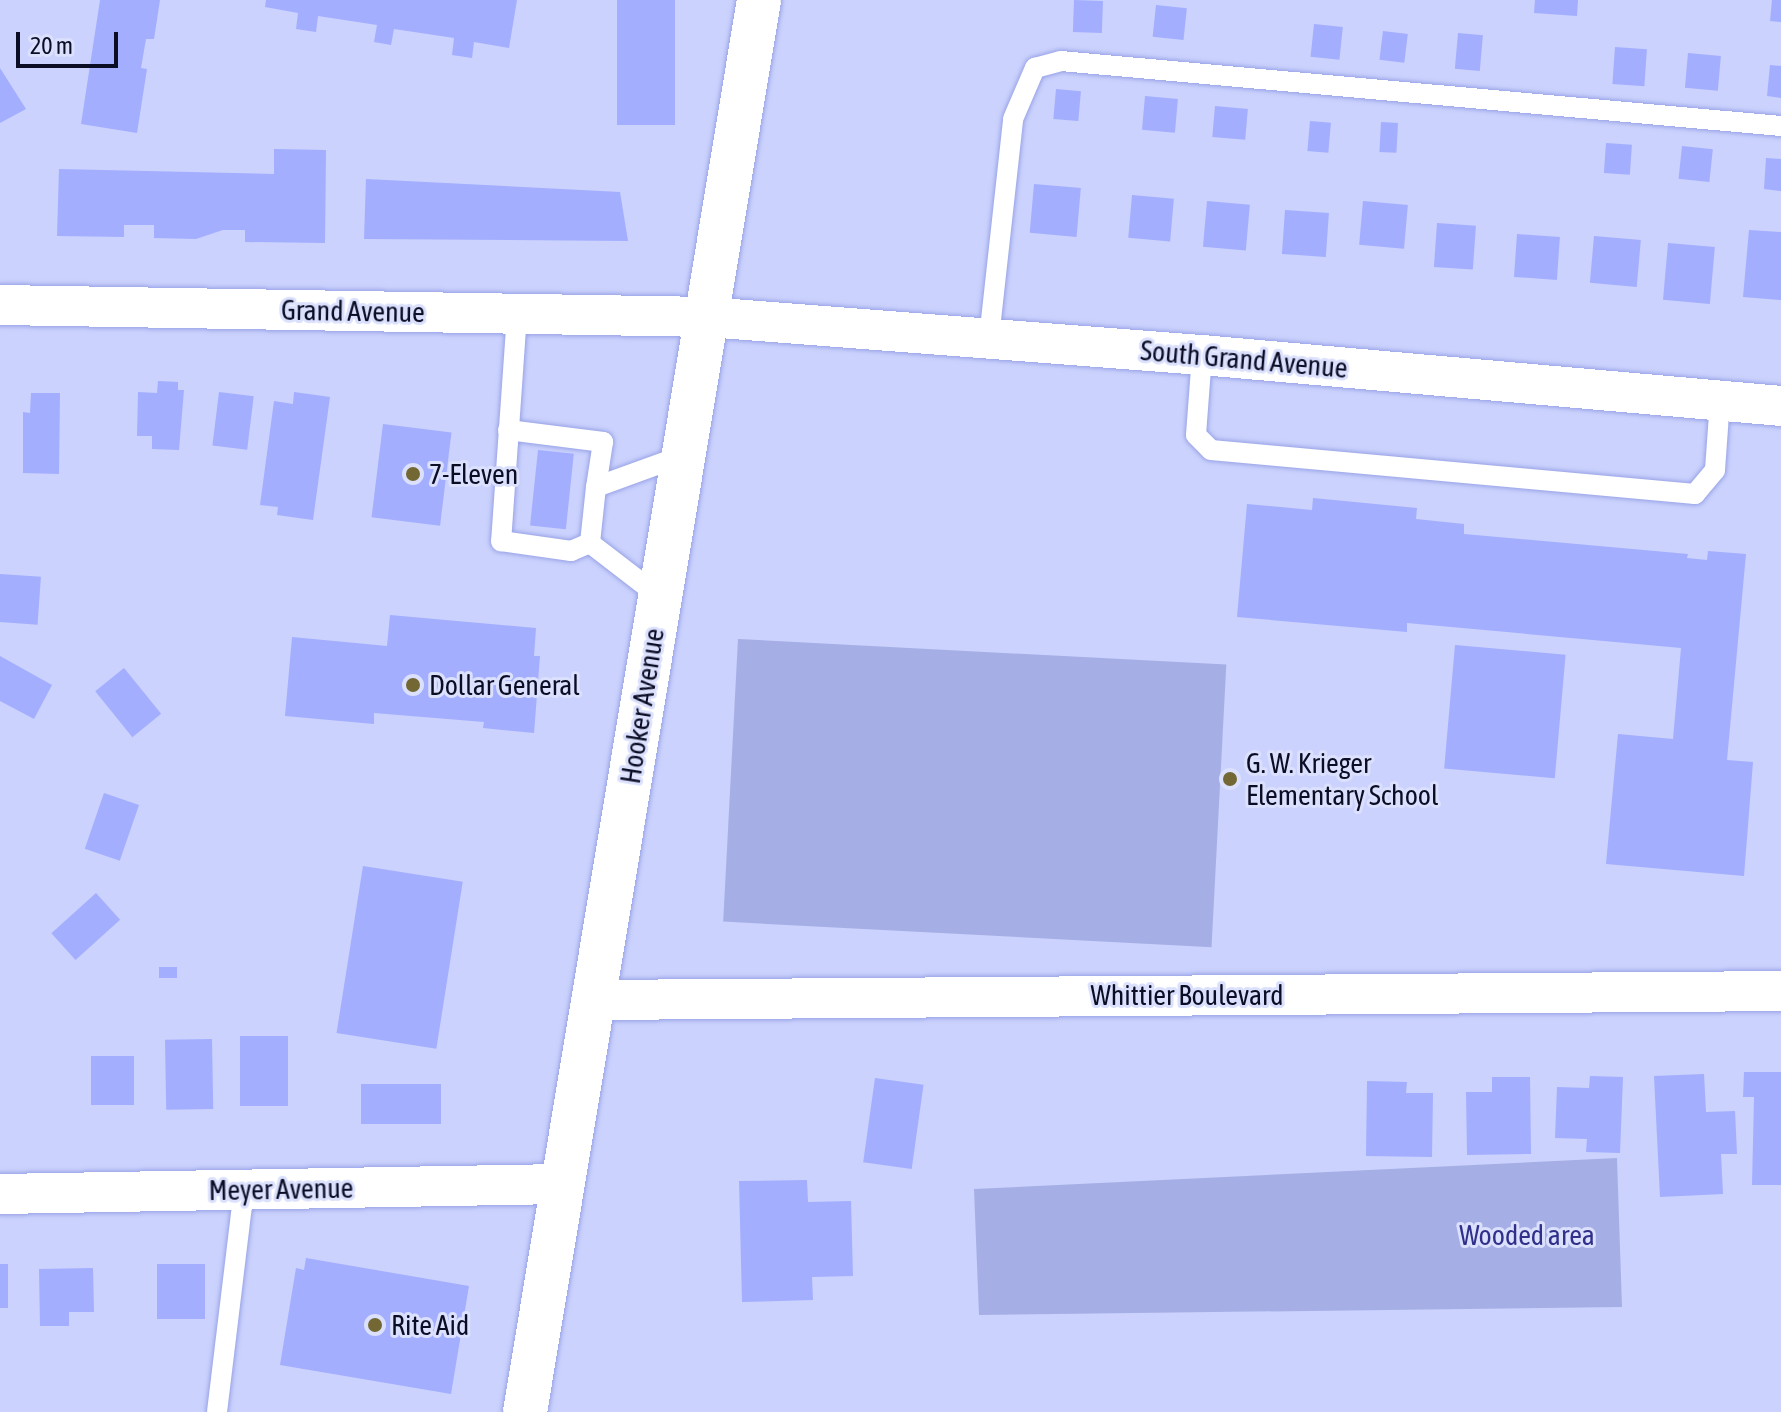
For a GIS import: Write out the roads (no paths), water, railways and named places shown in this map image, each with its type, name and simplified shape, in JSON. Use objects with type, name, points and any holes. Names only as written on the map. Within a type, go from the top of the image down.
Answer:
[{"type":"street","name":"Hooker Avenue","points":[[525,1412],[759,0]]},
{"type":"street","name":"Grand Avenue","points":[[0,305],[707,317]]},
{"type":"street","name":"South Grand Avenue","points":[[707,317],[1202,355],[1781,406]]},
{"type":"street","name":"Whittier Boulevard","points":[[593,1000],[1781,991]]},
{"type":"street","name":"Meyer Avenue","points":[[0,1194],[563,1184]]},
{"type":"lane","points":[[989,338],[1013,119],[1035,68],[1061,61],[1781,126]]},
{"type":"lane","points":[[517,314],[501,541],[571,551],[590,543]]},
{"type":"lane","points":[[1202,355],[1196,435],[1211,450],[1695,494],[1715,470],[1720,401]]},
{"type":"lane","points":[[508,430],[603,442],[590,543]]},
{"type":"lane","points":[[596,487],[684,455]]},
{"type":"lane","points":[[590,543],[660,597]]},
{"type":"lane","points":[[217,1412],[244,1190]]},
{"type":"place","name":"7-Eleven","points":[[413,474]]},
{"type":"place","name":"Dollar General","points":[[413,685]]},
{"type":"place","name":"G. W. Krieger Elementary School","points":[[1230,779]]},
{"type":"place","name":"Rite Aid","points":[[375,1325]]},
{"type":"park label","name":"Wooded area","points":[[1527,1235]]}]
